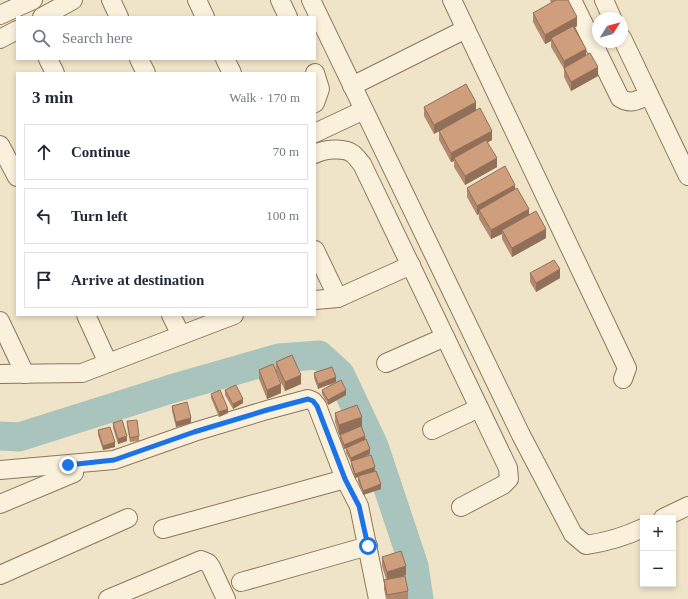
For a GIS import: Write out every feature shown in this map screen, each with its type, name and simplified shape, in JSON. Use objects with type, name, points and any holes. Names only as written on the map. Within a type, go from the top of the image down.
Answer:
[{"type":"street","points":[[44,16],[73,0]]},
{"type":"street","points":[[111,0],[119,16]]},
{"type":"street","points":[[197,0],[205,16]]},
{"type":"street","points":[[280,0],[288,16]]},
{"type":"street","points":[[311,0],[520,436],[573,534],[586,545],[603,543],[626,536],[640,529]]},
{"type":"street","points":[[452,0],[627,368],[623,379]]},
{"type":"street","points":[[572,0],[620,98],[626,102],[636,101],[649,95]]},
{"type":"street","points":[[604,0],[609,12]]},
{"type":"street","points":[[0,15],[24,2]]},
{"type":"street","points":[[352,86],[466,29]]},
{"type":"street","points":[[0,39],[16,31]]},
{"type":"street","points":[[627,48],[688,176]]},
{"type":"street","points":[[48,60],[54,72]]},
{"type":"street","points":[[140,60],[146,72]]},
{"type":"street","points":[[226,60],[232,72]]},
{"type":"street","points":[[308,60],[314,72]]},
{"type":"street","points":[[316,76],[320,89],[316,100]]},
{"type":"street","points":[[316,133],[364,110]]},
{"type":"street","points":[[0,145],[16,176]]},
{"type":"street","points":[[317,148],[337,149],[352,153],[362,164],[508,468],[509,479],[503,485],[461,507]]},
{"type":"street","points":[[316,252],[338,298]]},
{"type":"street","points":[[316,300],[338,298],[411,265]]},
{"type":"street","points":[[86,316],[108,363]]},
{"type":"street","points":[[172,316],[181,335]]},
{"type":"street","points":[[0,374],[82,373],[231,316]]},
{"type":"street","points":[[0,321],[25,374]]},
{"type":"street","points":[[386,363],[445,337]]},
{"type":"street","points":[[0,470],[114,460],[194,432],[308,399],[313,401],[317,406],[345,479],[359,506],[378,599]]},
{"type":"street","points":[[432,430],[479,408]]},
{"type":"street","points":[[0,504],[74,472]]},
{"type":"street","points":[[163,529],[345,479]]},
{"type":"street","points":[[669,515],[688,506]]},
{"type":"street","points":[[0,575],[128,518]]},
{"type":"street","points":[[241,582],[368,546]]},
{"type":"street","points":[[108,599],[201,560],[208,563],[211,567],[226,599]]},
{"type":"building","points":[[556,0],[568,0],[577,17],[545,35],[533,13]]},
{"type":"building","points":[[573,26],[586,49],[564,61],[551,38]]},
{"type":"building","points":[[590,53],[598,67],[571,82],[564,68]]},
{"type":"building","points":[[466,84],[476,102],[434,125],[424,107]]},
{"type":"building","points":[[480,108],[492,131],[451,153],[439,131]]},
{"type":"building","points":[[486,140],[497,158],[465,176],[454,158]]},
{"type":"building","points":[[505,166],[515,185],[477,206],[467,188]]},
{"type":"building","points":[[517,188],[529,209],[491,230],[479,210]]},
{"type":"building","points":[[536,211],[546,229],[512,248],[502,230]]},
{"type":"building","points":[[554,260],[560,269],[536,283],[530,273]]},
{"type":"building","points":[[292,355],[301,375],[285,382],[276,362]]},
{"type":"building","points":[[273,364],[281,384],[267,390],[259,370]]},
{"type":"building","points":[[332,367],[336,377],[318,384],[314,373]]},
{"type":"building","points":[[341,380],[346,390],[328,400],[322,390]]},
{"type":"building","points":[[236,385],[243,399],[233,404],[225,390]]},
{"type":"building","points":[[220,390],[228,409],[219,412],[211,394]]},
{"type":"building","points":[[187,402],[191,418],[176,422],[172,406]]},
{"type":"building","points":[[357,405],[362,417],[339,425],[335,413]]},
{"type":"building","points":[[122,420],[127,436],[118,439],[113,423]]},
{"type":"building","points":[[137,420],[139,436],[130,438],[127,421]]},
{"type":"building","points":[[361,426],[365,436],[344,445],[340,435]]},
{"type":"building","points":[[110,427],[115,442],[103,446],[98,430]]},
{"type":"building","points":[[366,439],[370,449],[351,458],[346,448]]},
{"type":"building","points":[[371,455],[375,467],[355,474],[351,461]]},
{"type":"building","points":[[376,471],[381,484],[363,491],[358,476]]},
{"type":"building","points":[[401,551],[406,566],[387,572],[382,557]]},
{"type":"building","points":[[405,576],[408,591],[387,595],[384,580]]},
{"type":"waterway","points":[[0,436],[19,437],[171,389],[279,358],[319,355],[340,374],[374,446],[414,566],[419,599]]},
{"type":"route","points":[[68,465],[114,460],[194,432],[308,399],[313,401],[317,406],[345,479],[359,506],[368,546]]}]
